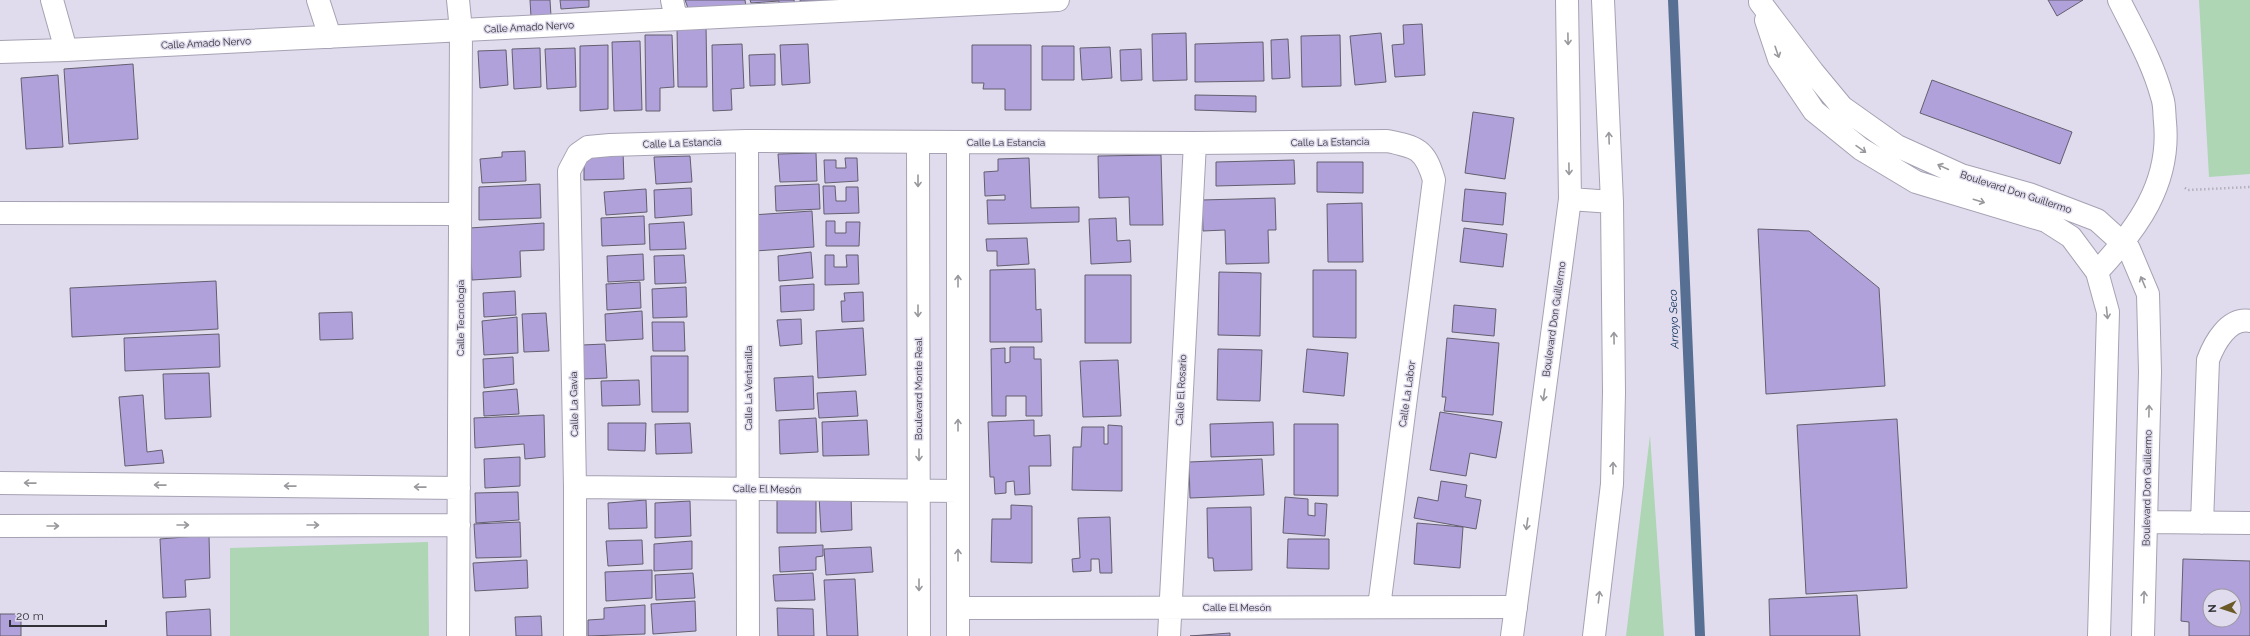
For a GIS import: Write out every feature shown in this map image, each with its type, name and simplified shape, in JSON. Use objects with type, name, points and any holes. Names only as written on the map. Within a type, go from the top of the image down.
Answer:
[{"type":"street","points":[[52,0],[66,50]]},
{"type":"street","points":[[318,0],[330,37]]},
{"type":"street","name":"Calle Tecnología","points":[[458,0],[461,30],[458,636]]},
{"type":"street","name":"Calle Amado Nervo","points":[[0,52],[461,30],[674,10],[1058,0]]},
{"type":"street","name":"Boulevard Don Guillermo","points":[[1512,636],[1570,199],[1567,0]]},
{"type":"street","points":[[1594,636],[1612,484],[1614,392],[1612,202],[1604,0]]},
{"type":"street","points":[[2097,272],[2123,244],[2146,209],[2162,175],[2166,134],[2163,99],[2147,55],[2119,0]]},
{"type":"street","name":"Boulevard Don Guillermo","points":[[1759,1],[1813,72],[1842,107],[1897,146],[1961,175],[2029,194],[2097,220],[2130,249],[2148,294],[2150,372],[2143,636]]},
{"type":"street","name":"Boulevard Don Guillermo","points":[[1759,1],[1780,59],[1814,110],[1861,149],[1916,182],[2046,221],[2071,237],[2097,272],[2108,312],[2099,636]]},
{"type":"street","name":"Calle La Estancia","points":[[569,171],[578,154],[588,147],[747,141],[1195,144],[1387,141],[1412,146],[1428,160],[1434,180]]},
{"type":"street","name":"Calle La Ventanilla","points":[[747,141],[749,488],[748,636]]},
{"type":"street","name":"Boulevard Monte Real","points":[[918,142],[919,636]]},
{"type":"street","points":[[958,142],[958,636]]},
{"type":"street","name":"Calle El Rosario","points":[[1169,636],[1169,607],[1195,144]]},
{"type":"street","name":"Calle La Gavia","points":[[569,171],[575,487],[575,636]]},
{"type":"street","name":"Calle La Labor","points":[[1379,607],[1434,180]]},
{"type":"street","points":[[1570,199],[1612,202]]},
{"type":"street","points":[[0,213],[460,214]]},
{"type":"street","points":[[2202,523],[2208,360],[2216,340],[2228,328],[2245,320],[2250,321]]},
{"type":"street","points":[[0,483],[459,488]]},
{"type":"street","name":"Calle El Mesón","points":[[575,487],[958,491]]},
{"type":"street","points":[[2146,522],[2250,523]]},
{"type":"street","points":[[0,526],[459,525]]},
{"type":"street","name":"Calle El Mesón","points":[[958,608],[1516,607]]},
{"type":"path","points":[[2162,175],[2188,190],[2250,187]]},
{"type":"green space","points":[[2199,0],[2250,0],[2250,174],[2209,177]]},
{"type":"green space","points":[[1650,435],[1664,636],[1626,636]]},
{"type":"green space","points":[[428,542],[429,636],[230,636],[230,548]]},
{"type":"building","points":[[530,0],[550,0],[551,16],[531,17]]},
{"type":"building","points":[[560,0],[589,0],[589,7],[561,9]]},
{"type":"building","points":[[685,0],[745,0],[746,7],[688,8]]},
{"type":"building","points":[[750,0],[794,0],[795,6],[779,7],[779,1],[751,3]]},
{"type":"building","points":[[800,0],[826,0],[826,3],[801,5]]},
{"type":"building","points":[[2048,0],[2083,0],[2057,16]]},
{"type":"building","points":[[1422,24],[1425,75],[1395,77],[1392,45],[1404,44],[1403,25]]},
{"type":"building","points":[[706,26],[707,87],[678,87],[677,28]]},
{"type":"building","points":[[1186,33],[1187,80],[1153,81],[1152,34]]},
{"type":"building","points":[[1381,33],[1386,82],[1355,85],[1350,36]]},
{"type":"building","points":[[645,35],[672,35],[674,87],[660,88],[660,111],[646,111]]},
{"type":"building","points":[[1340,35],[1341,86],[1302,87],[1301,36]]},
{"type":"building","points":[[1288,39],[1290,78],[1272,79],[1271,40]]},
{"type":"building","points":[[640,41],[642,110],[614,111],[612,42]]},
{"type":"building","points":[[1263,42],[1264,81],[1195,82],[1195,44]]},
{"type":"building","points":[[742,44],[744,88],[731,89],[732,110],[713,111],[712,45]]},
{"type":"building","points":[[808,44],[810,83],[782,85],[780,45]]},
{"type":"building","points":[[608,45],[608,109],[580,111],[580,46]]},
{"type":"building","points":[[972,45],[1031,45],[1031,110],[1005,110],[1005,89],[983,89],[984,83],[972,83]]},
{"type":"building","points":[[1042,46],[1074,46],[1074,80],[1042,80]]},
{"type":"building","points":[[1110,47],[1112,78],[1082,80],[1080,48]]},
{"type":"building","points":[[540,48],[541,87],[514,89],[512,49]]},
{"type":"building","points":[[575,48],[576,87],[547,89],[545,49]]},
{"type":"building","points":[[1141,49],[1142,80],[1121,81],[1120,50]]},
{"type":"building","points":[[506,50],[508,85],[480,88],[478,51]]},
{"type":"building","points":[[775,54],[775,85],[750,86],[749,55]]},
{"type":"building","points":[[133,64],[138,139],[69,144],[64,69]]},
{"type":"building","points":[[58,75],[63,147],[26,149],[21,78]]},
{"type":"building","points":[[1932,80],[2072,132],[2060,164],[1920,113]]},
{"type":"building","points":[[1195,95],[1256,96],[1256,112],[1195,110]]},
{"type":"building","points":[[1473,112],[1514,118],[1505,179],[1465,173]]},
{"type":"building","points":[[525,151],[526,181],[482,183],[480,159],[502,157],[502,152]]},
{"type":"building","points":[[623,152],[624,179],[584,180],[584,153]]},
{"type":"building","points":[[816,153],[817,181],[780,182],[778,154]]},
{"type":"building","points":[[1161,155],[1163,225],[1130,225],[1129,197],[1099,198],[1098,156]]},
{"type":"building","points":[[690,156],[692,182],[656,184],[654,157]]},
{"type":"building","points":[[845,158],[857,158],[858,181],[825,183],[824,160],[836,160],[836,168],[846,168]]},
{"type":"building","points":[[1029,158],[1031,208],[1079,207],[1079,222],[988,224],[987,200],[1005,200],[1005,195],[985,196],[984,172],[998,171],[998,159]]},
{"type":"building","points":[[1294,160],[1295,184],[1216,186],[1216,162]]},
{"type":"building","points":[[1317,162],[1363,162],[1363,193],[1317,192]]},
{"type":"building","points":[[540,184],[541,218],[479,220],[479,187]]},
{"type":"building","points":[[819,184],[820,209],[776,211],[775,186]]},
{"type":"building","points":[[823,186],[835,186],[836,201],[846,201],[846,187],[858,187],[859,213],[824,214]]},
{"type":"building","points":[[691,188],[692,215],[655,218],[654,190]]},
{"type":"building","points":[[646,189],[647,212],[606,215],[604,192]]},
{"type":"building","points":[[1465,189],[1506,193],[1503,225],[1462,221]]},
{"type":"building","points":[[1275,198],[1276,230],[1268,230],[1269,263],[1226,264],[1225,230],[1203,231],[1202,200]]},
{"type":"building","points":[[1362,203],[1363,262],[1328,262],[1327,204]]},
{"type":"building","points":[[812,211],[814,247],[755,251],[752,215]]},
{"type":"building","points":[[644,216],[645,244],[602,246],[601,218]]},
{"type":"building","points":[[1116,218],[1117,241],[1130,240],[1131,262],[1091,264],[1089,219]]},
{"type":"building","points":[[826,221],[835,221],[835,233],[846,233],[846,222],[860,222],[859,246],[826,246]]},
{"type":"building","points":[[684,222],[686,249],[650,250],[649,224]]},
{"type":"building","points":[[544,223],[544,250],[520,251],[521,277],[472,280],[470,228]]},
{"type":"building","points":[[1464,228],[1507,234],[1503,267],[1460,262]]},
{"type":"building","points":[[1758,229],[1809,231],[1879,288],[1885,386],[1766,394]]},
{"type":"building","points":[[1027,238],[1029,264],[997,266],[997,251],[987,251],[986,239]]},
{"type":"building","points":[[811,252],[813,278],[779,281],[778,256]]},
{"type":"building","points":[[643,254],[644,280],[608,282],[607,256]]},
{"type":"building","points":[[684,255],[686,283],[655,284],[654,256]]},
{"type":"building","points":[[825,255],[834,255],[834,267],[847,267],[846,255],[858,255],[859,284],[825,285]]},
{"type":"building","points":[[1035,269],[1036,310],[1041,309],[1042,342],[990,342],[990,270]]},
{"type":"building","points":[[1313,270],[1356,270],[1356,338],[1313,337]]},
{"type":"building","points":[[1219,272],[1261,273],[1260,336],[1218,335]]},
{"type":"building","points":[[1085,275],[1131,275],[1131,343],[1085,343]]},
{"type":"building","points":[[216,281],[218,329],[72,337],[70,288]]},
{"type":"building","points":[[640,282],[641,308],[607,310],[606,284]]},
{"type":"building","points":[[814,284],[814,310],[781,312],[780,286]]},
{"type":"building","points":[[686,287],[687,317],[653,318],[652,289]]},
{"type":"building","points":[[515,291],[516,315],[484,317],[483,293]]},
{"type":"building","points":[[863,292],[864,321],[842,322],[841,301],[845,301],[844,293]]},
{"type":"building","points":[[1454,305],[1496,309],[1494,336],[1452,332]]},
{"type":"building","points":[[642,311],[643,339],[606,341],[605,314]]},
{"type":"building","points":[[352,312],[353,339],[320,340],[319,313]]},
{"type":"building","points":[[546,313],[549,351],[524,352],[522,314]]},
{"type":"building","points":[[517,317],[518,353],[484,355],[482,321]]},
{"type":"building","points":[[801,319],[802,344],[780,346],[777,320]]},
{"type":"building","points":[[652,322],[684,322],[685,351],[653,351]]},
{"type":"building","points":[[863,328],[866,375],[818,378],[816,331]]},
{"type":"building","points":[[219,334],[220,367],[125,371],[124,338]]},
{"type":"building","points":[[1447,338],[1499,343],[1493,415],[1444,411],[1446,397],[1442,397]]},
{"type":"building","points":[[605,344],[607,378],[583,379],[582,345]]},
{"type":"building","points":[[1010,347],[1034,347],[1034,359],[1041,359],[1042,416],[1026,416],[1026,396],[1006,396],[1006,416],[992,416],[991,349],[1005,348],[1005,363],[1010,362]]},
{"type":"building","points":[[1218,349],[1262,350],[1260,401],[1217,400]]},
{"type":"building","points":[[1307,349],[1348,353],[1344,396],[1303,392]]},
{"type":"building","points":[[651,356],[688,356],[688,412],[652,412]]},
{"type":"building","points":[[513,357],[514,384],[484,388],[483,359]]},
{"type":"building","points":[[1118,360],[1121,416],[1083,417],[1080,361]]},
{"type":"building","points":[[209,373],[211,417],[165,419],[163,374]]},
{"type":"building","points":[[813,376],[814,409],[776,411],[774,378]]},
{"type":"building","points":[[639,380],[640,405],[602,406],[601,381]]},
{"type":"building","points":[[517,389],[519,414],[484,416],[483,392]]},
{"type":"building","points":[[856,391],[858,416],[819,418],[817,393]]},
{"type":"building","points":[[143,395],[147,452],[162,450],[164,463],[125,466],[119,397]]},
{"type":"building","points":[[1440,412],[1502,422],[1496,458],[1470,453],[1466,476],[1430,470]]},
{"type":"building","points":[[544,415],[545,457],[525,459],[524,444],[475,448],[474,418]]},
{"type":"building","points":[[816,418],[818,452],[780,454],[779,420]]},
{"type":"building","points":[[1897,419],[1907,588],[1806,594],[1797,425]]},
{"type":"building","points":[[867,420],[869,455],[823,456],[822,422]]},
{"type":"building","points":[[1034,420],[1034,436],[1050,435],[1051,466],[1029,466],[1030,494],[1015,495],[1014,481],[1006,482],[1006,493],[995,494],[994,477],[990,477],[988,422]]},
{"type":"building","points":[[1273,422],[1274,455],[1211,457],[1210,424]]},
{"type":"building","points":[[608,423],[646,423],[645,451],[608,450]]},
{"type":"building","points":[[690,423],[692,453],[656,454],[655,424]]},
{"type":"building","points":[[1294,424],[1338,424],[1338,496],[1294,495]]},
{"type":"building","points":[[1108,425],[1122,426],[1122,491],[1072,490],[1073,447],[1081,447],[1082,427],[1104,427],[1104,444],[1108,444]]},
{"type":"building","points":[[520,457],[520,486],[485,488],[484,459]]},
{"type":"building","points":[[1262,459],[1264,495],[1190,498],[1189,462]]},
{"type":"building","points":[[1441,481],[1467,485],[1465,497],[1481,500],[1476,529],[1414,518],[1418,497],[1438,501]]},
{"type":"building","points":[[518,492],[519,520],[476,523],[475,493]]},
{"type":"building","points":[[851,495],[852,530],[821,532],[819,496]]},
{"type":"building","points":[[1285,497],[1308,499],[1308,515],[1315,516],[1315,503],[1327,504],[1325,536],[1283,533]]},
{"type":"building","points":[[777,498],[816,498],[816,533],[777,533]]},
{"type":"building","points":[[646,500],[647,528],[609,529],[608,503]]},
{"type":"building","points":[[690,501],[691,536],[655,538],[655,503]]},
{"type":"building","points":[[1011,505],[1032,506],[1032,563],[991,562],[992,519],[1011,519]]},
{"type":"building","points":[[1251,507],[1252,570],[1214,571],[1213,558],[1208,558],[1207,508]]},
{"type":"building","points":[[1110,517],[1112,573],[1100,573],[1099,559],[1091,559],[1091,571],[1073,572],[1072,559],[1080,558],[1078,518]]},
{"type":"building","points":[[520,522],[521,557],[476,558],[474,524]]},
{"type":"building","points":[[1417,523],[1463,527],[1460,568],[1414,564]]},
{"type":"building","points":[[209,535],[210,578],[185,580],[186,597],[163,598],[160,539]]},
{"type":"building","points":[[1288,539],[1329,539],[1329,569],[1287,568]]},
{"type":"building","points":[[642,540],[643,564],[608,566],[606,541]]},
{"type":"building","points":[[692,541],[692,569],[654,571],[654,544]]},
{"type":"building","points":[[823,545],[823,556],[816,557],[816,570],[780,572],[779,547]]},
{"type":"building","points":[[871,547],[873,572],[826,575],[824,549]]},
{"type":"building","points":[[2183,559],[2250,561],[2250,636],[2189,636],[2189,622],[2181,621]]},
{"type":"building","points":[[527,560],[528,588],[475,591],[473,563]]},
{"type":"building","points":[[652,570],[652,598],[606,601],[605,572]]},
{"type":"building","points":[[693,573],[695,598],[656,600],[655,575]]},
{"type":"building","points":[[813,573],[815,600],[775,601],[773,575]]},
{"type":"building","points":[[855,579],[858,636],[827,636],[824,580]]},
{"type":"building","points":[[1857,595],[1860,636],[1770,636],[1769,599]]},
{"type":"building","points":[[695,601],[696,631],[653,634],[651,604]]},
{"type":"building","points":[[645,605],[645,634],[588,636],[588,620],[604,619],[604,608]]},
{"type":"building","points":[[777,608],[813,609],[814,636],[778,636]]},
{"type":"building","points":[[210,609],[211,636],[167,636],[166,612]]},
{"type":"building","points":[[0,614],[21,614],[21,636],[0,636]]},
{"type":"building","points":[[541,616],[542,636],[516,636],[515,617]]},
{"type":"building","points":[[1230,633],[1230,636],[1190,636]]},
{"type":"waterway","name":"Arroyo Seco","points":[[1673,0],[1700,636]]}]
